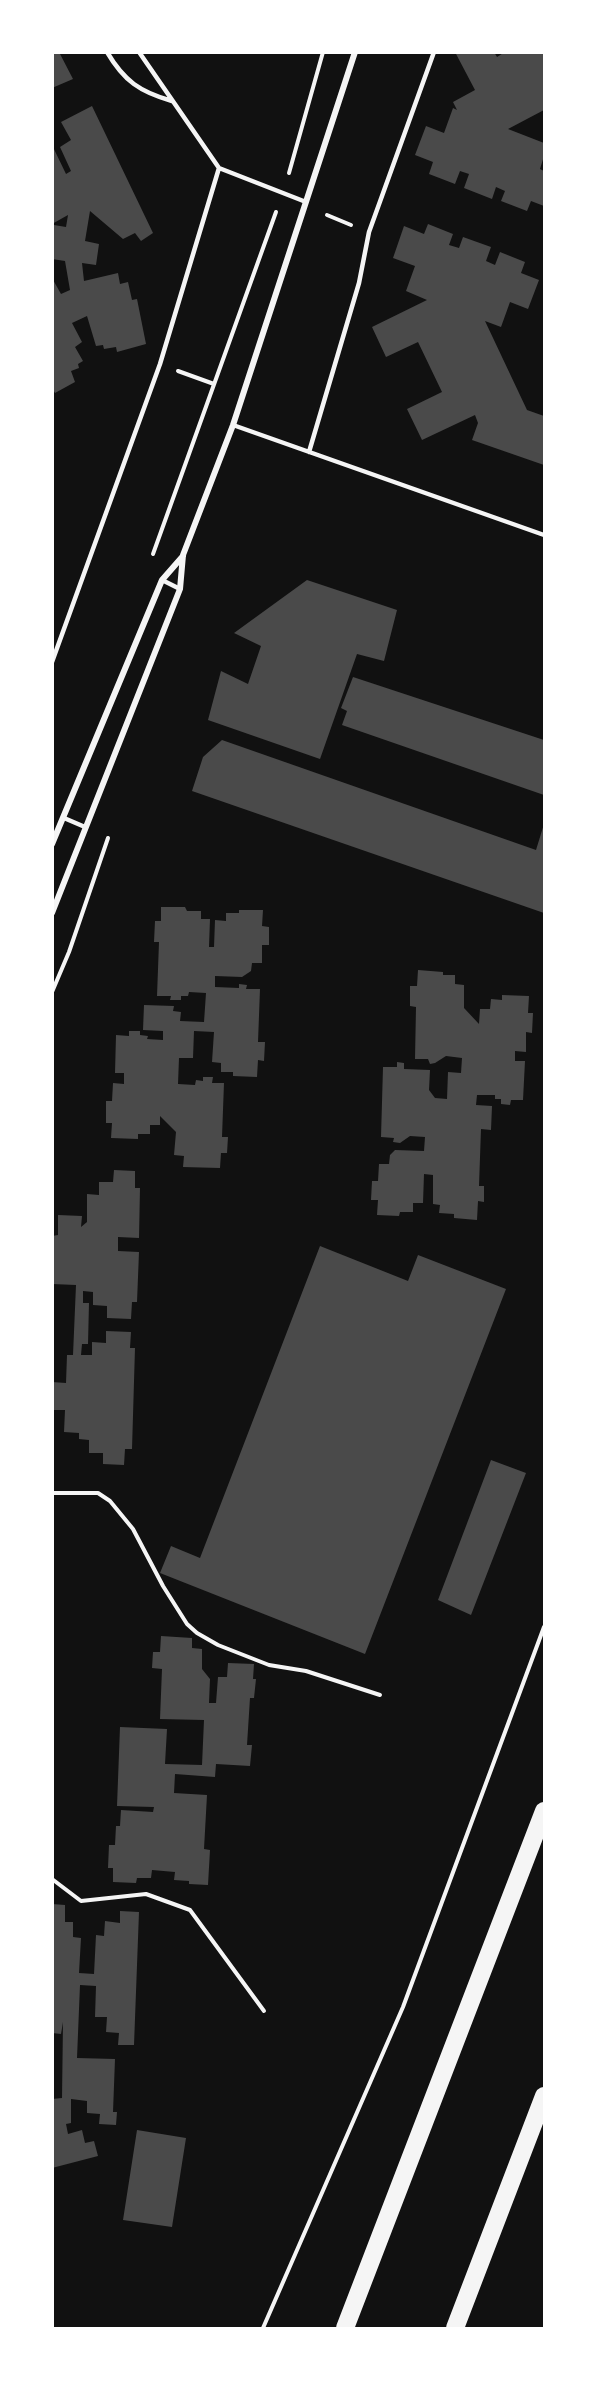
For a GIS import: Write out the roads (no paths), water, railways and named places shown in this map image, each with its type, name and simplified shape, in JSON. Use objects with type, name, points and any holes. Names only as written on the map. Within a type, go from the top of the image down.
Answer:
[{"type":"highway","points":[[345,2328],[544,1811]]},
{"type":"highway","points":[[455,2328],[544,2096]]},
{"type":"street","points":[[52,913],[180,589],[183,555],[233,425],[355,52]]},
{"type":"street","points":[[52,844],[162,580],[183,555]]},
{"type":"lane","points":[[107,52],[116,68],[131,84],[172,100]]},
{"type":"lane","points":[[139,52],[219,168],[306,202]]},
{"type":"lane","points":[[309,452],[358,283],[369,232],[434,52]]},
{"type":"lane","points":[[52,662],[160,364],[219,168]]},
{"type":"lane","points":[[233,425],[544,535]]},
{"type":"lane","points":[[162,580],[180,589]]},
{"type":"lane","points":[[64,818],[85,827]]}]
